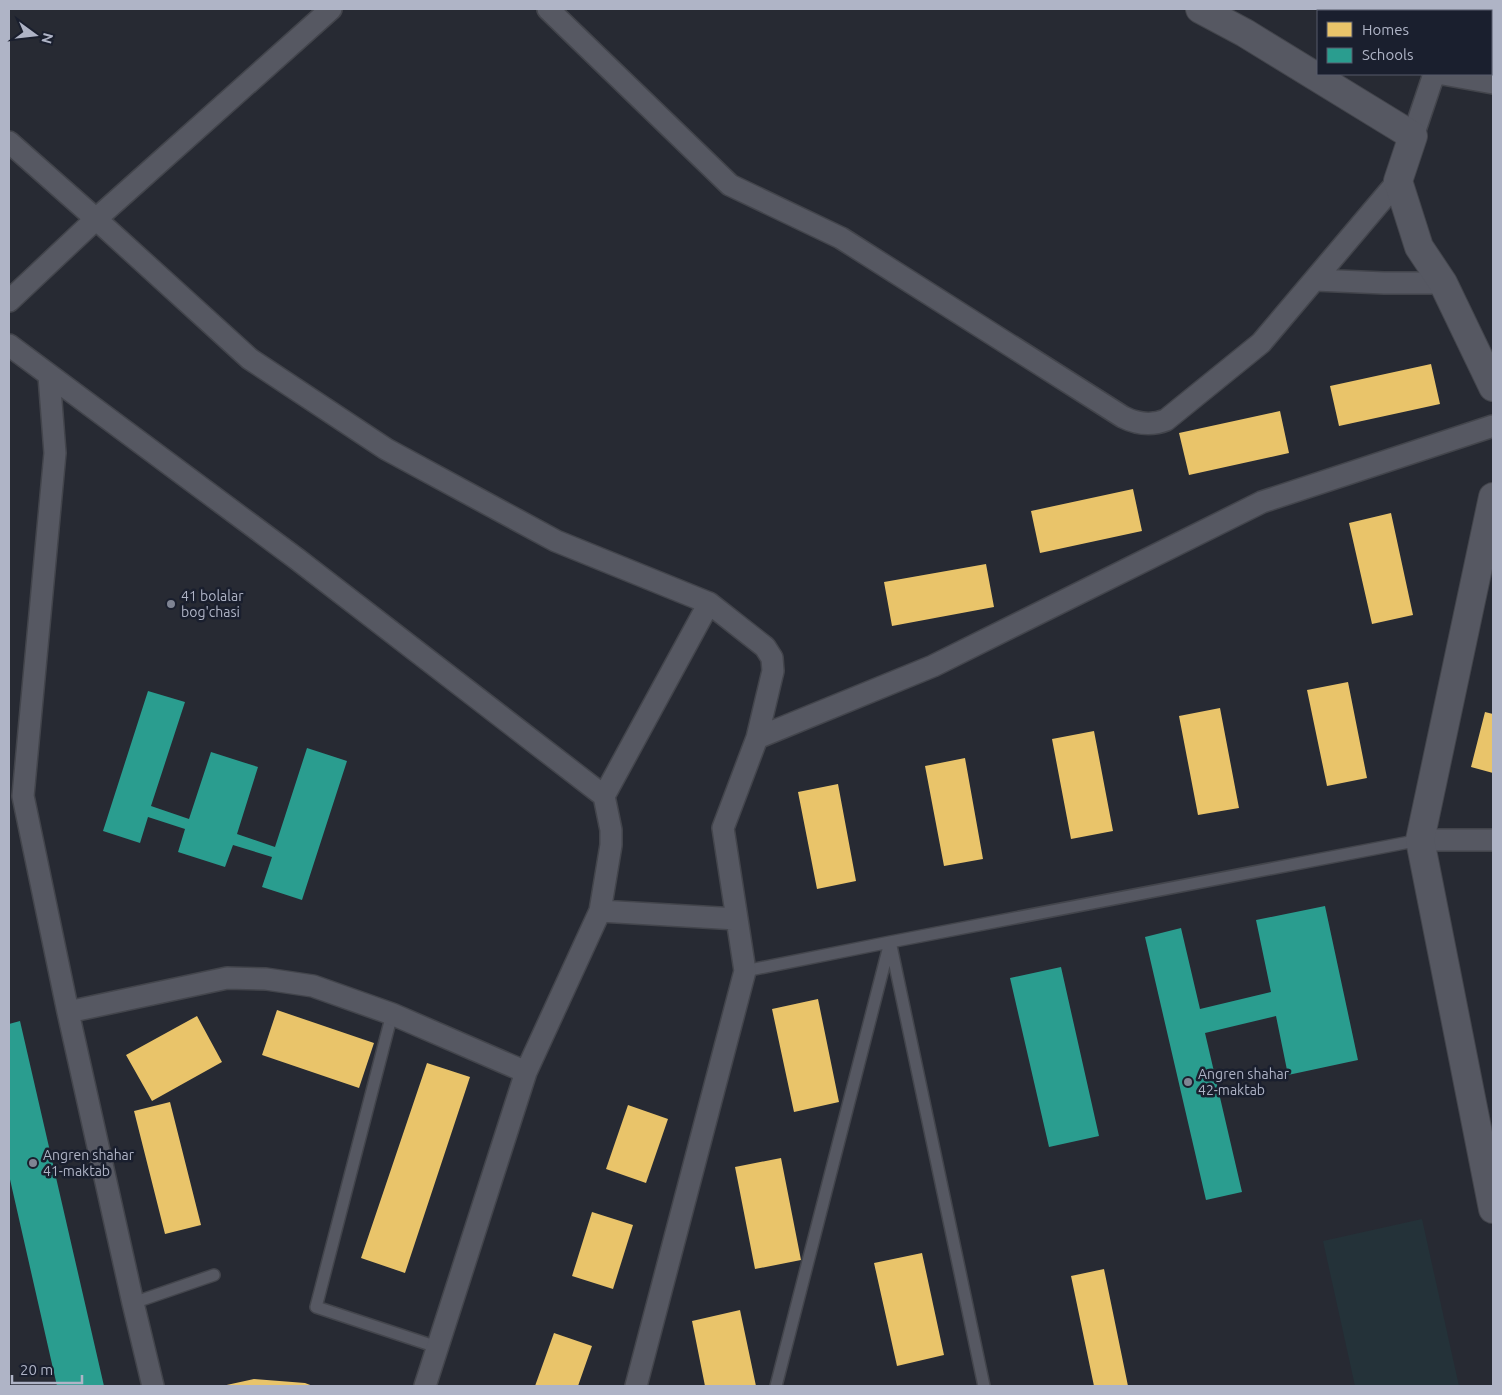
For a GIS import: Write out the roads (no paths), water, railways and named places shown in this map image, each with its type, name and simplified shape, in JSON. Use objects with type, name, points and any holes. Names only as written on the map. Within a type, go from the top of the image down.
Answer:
[{"type":"street","points":[[9,301],[96,220],[331,9]]},
{"type":"street","points":[[548,9],[730,185],[841,238],[1123,418],[1150,424],[1166,420],[1261,343],[1398,181],[1434,75]]},
{"type":"street","points":[[1200,9],[1245,33],[1413,136]]},
{"type":"street","points":[[1449,75],[1493,83]]},
{"type":"street","points":[[9,142],[250,359],[386,449],[556,541],[709,603],[765,646],[772,658],[773,670],[757,738],[723,828],[745,971],[636,1386]]},
{"type":"street","points":[[1398,181],[1419,247],[1443,283],[1493,387]]},
{"type":"street","points":[[1315,280],[1443,283]]},
{"type":"street","points":[[9,346],[297,560],[604,796]]},
{"type":"street","points":[[49,376],[55,453],[24,796],[68,1012],[153,1386]]},
{"type":"street","points":[[757,738],[933,666],[1262,502],[1493,426]]},
{"type":"street","points":[[1493,497],[1420,840],[1493,1209]]},
{"type":"street","points":[[425,1386],[526,1072],[600,911],[611,845],[611,830],[604,796],[709,603]]},
{"type":"street","points":[[1420,840],[1493,840]]},
{"type":"street","points":[[600,911],[737,918]]},
{"type":"street","points":[[68,1012],[226,978],[266,979],[314,986],[392,1014],[526,1072]]},
{"type":"lane","points":[[745,971],[1420,840]]},
{"type":"lane","points":[[776,1386],[890,942]]},
{"type":"lane","points":[[890,942],[984,1386]]},
{"type":"lane","points":[[392,1014],[316,1307],[437,1347]]},
{"type":"lane","points":[[133,1303],[214,1275]]},
{"type":"place","name":"41 bolalar bog'chasi","points":[[171,604]]},
{"type":"place","name":"Angren shahar 42-maktab","points":[[1188,1082]]},
{"type":"place","name":"Angren shahar 41-maktab","points":[[33,1163]]}]
